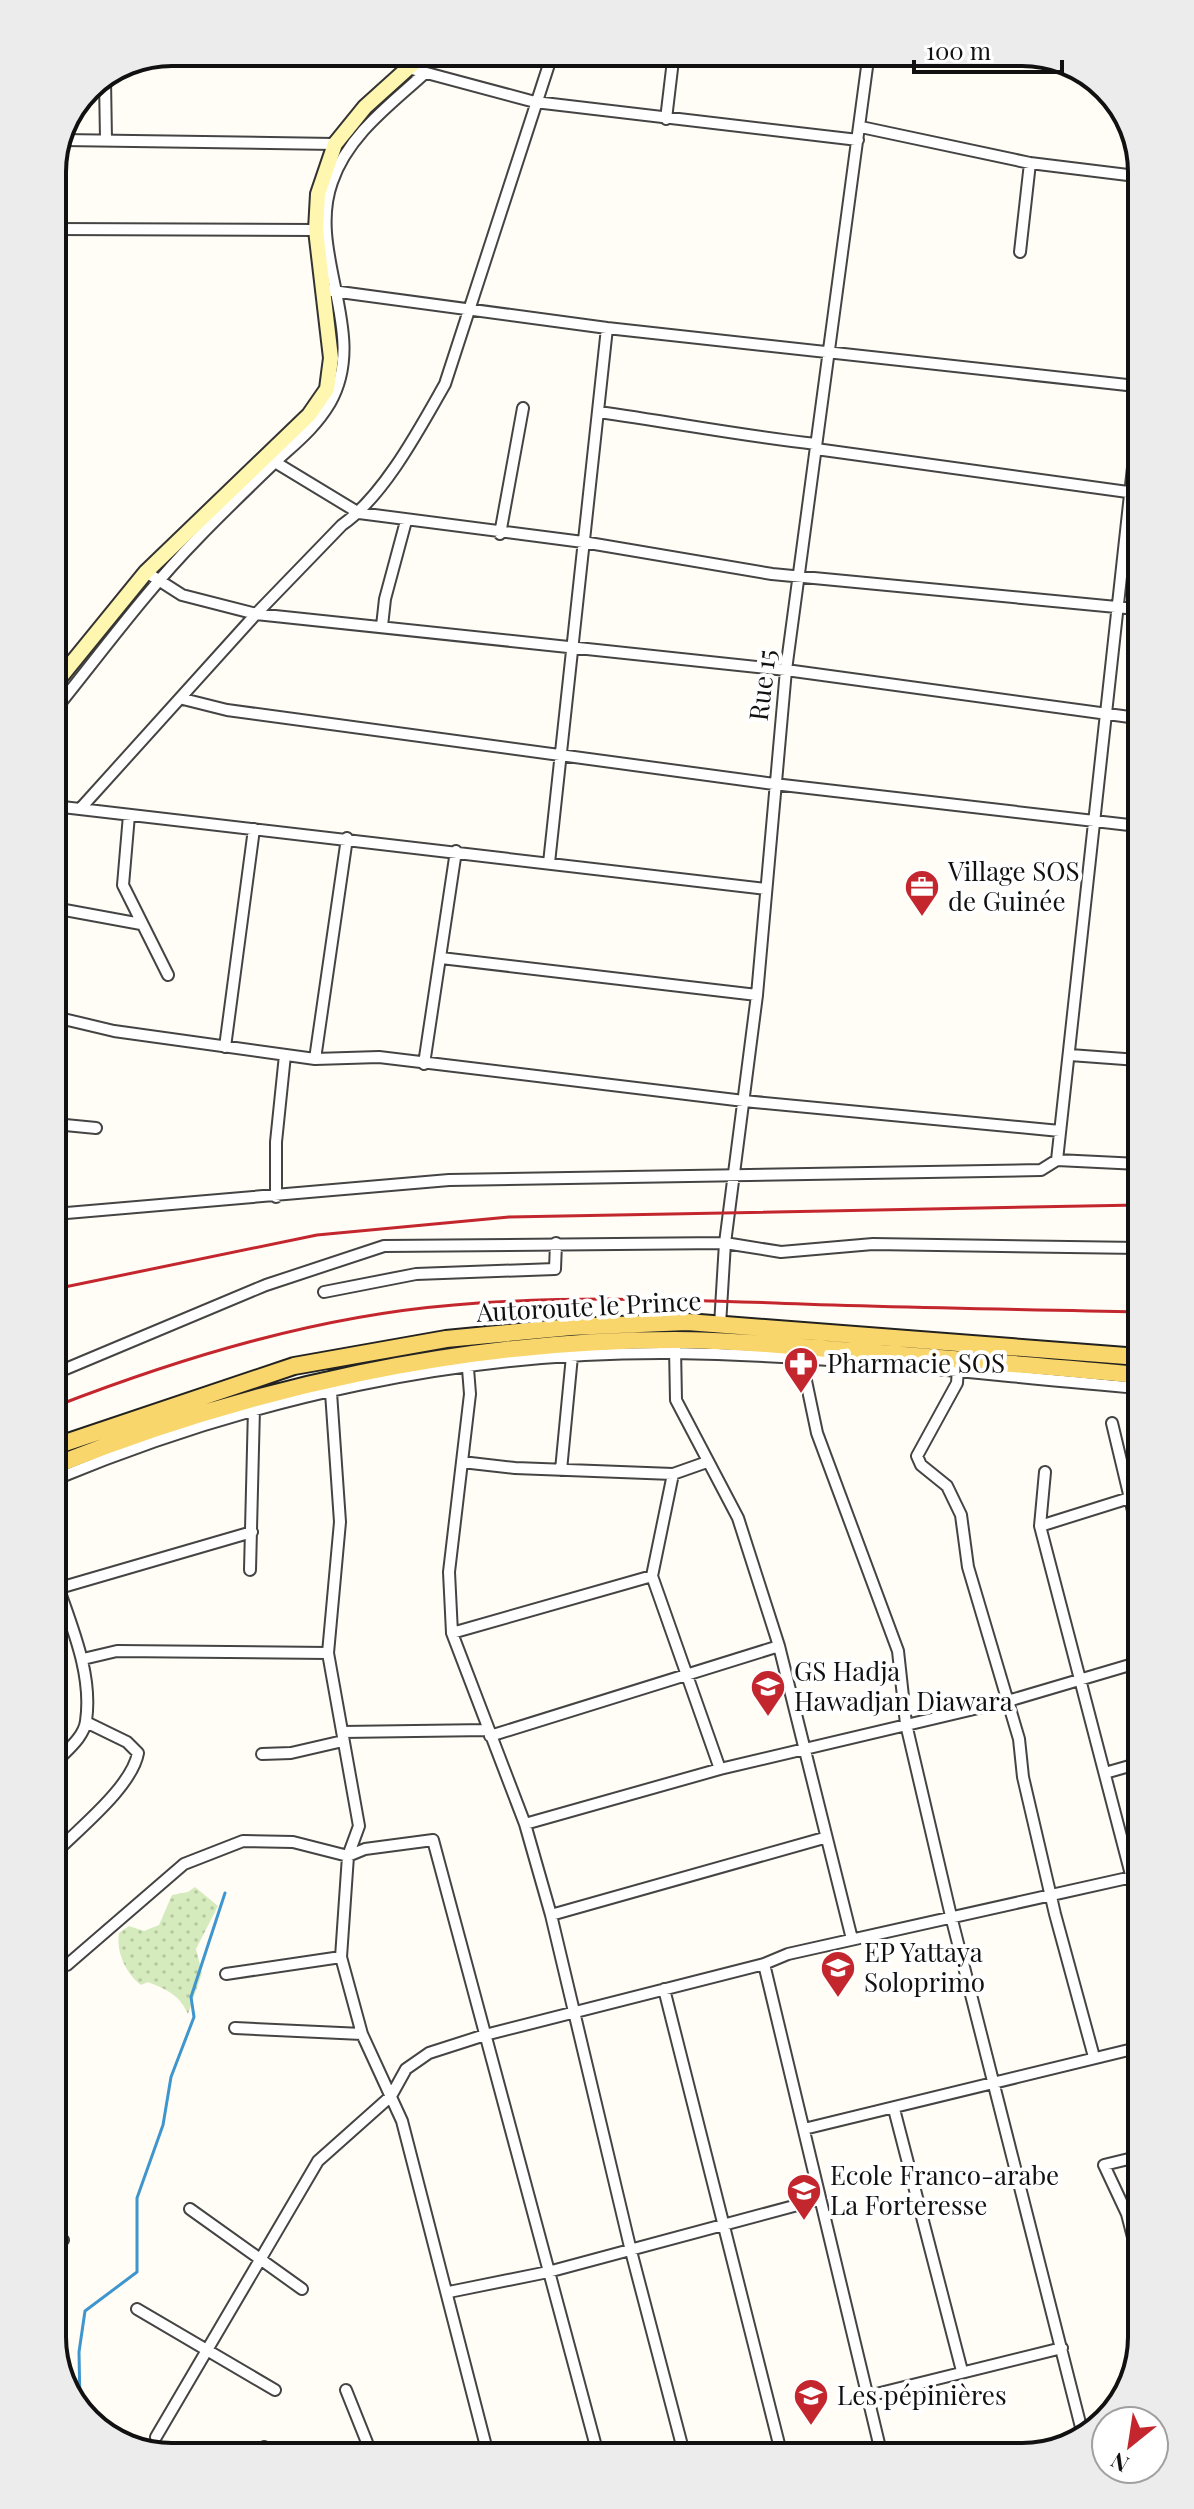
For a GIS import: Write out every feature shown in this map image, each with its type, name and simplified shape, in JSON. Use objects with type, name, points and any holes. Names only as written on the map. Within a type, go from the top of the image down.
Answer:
[{"type":"main road","points":[[66,670],[146,572],[270,459],[309,415],[327,389],[331,358],[330,292],[316,230],[318,194],[335,144],[365,107],[410,66]]},
{"type":"main road","name":"Autoroute le Prince","points":[[66,1442],[190,1399],[309,1364],[446,1339],[556,1328],[687,1322],[1128,1356]]},
{"type":"main road","name":"Autoroute le Prince","points":[[66,1461],[195,1415],[330,1385],[573,1344],[812,1354],[958,1366],[1128,1374]]},
{"type":"street","points":[[405,66],[535,102],[858,140]]},
{"type":"street","points":[[80,809],[183,699],[256,614],[342,525],[359,513],[420,428],[445,384],[548,66]]},
{"type":"street","points":[[666,119],[672,66]]},
{"type":"street","name":"Rue 15","points":[[720,1325],[725,1243],[757,995],[786,670],[868,66]]},
{"type":"street","points":[[425,73],[368,124],[347,152],[331,184],[325,226],[330,292],[471,307],[607,328],[1128,385]]},
{"type":"street","points":[[105,90],[106,140]]},
{"type":"street","points":[[861,127],[1030,163],[1128,175]]},
{"type":"street","points":[[71,140],[335,144]]},
{"type":"street","points":[[1020,252],[1030,163]]},
{"type":"street","points":[[66,229],[316,230]]},
{"type":"street","points":[[549,863],[607,328]]},
{"type":"street","points":[[500,534],[523,408]]},
{"type":"street","points":[[598,412],[709,427],[731,435],[1128,492]]},
{"type":"street","points":[[66,696],[160,581],[270,459],[359,513],[500,534],[583,542],[731,568],[1128,608]]},
{"type":"street","points":[[382,626],[385,599],[406,521]]},
{"type":"street","points":[[1057,1160],[1128,528]]},
{"type":"street","points":[[146,572],[182,595],[256,614],[786,670],[1128,717]]},
{"type":"street","points":[[183,699],[227,710],[561,756],[1128,825]]},
{"type":"street","points":[[66,807],[766,889]]},
{"type":"street","points":[[129,815],[123,885],[168,975]]},
{"type":"street","points":[[225,1047],[254,829]]},
{"type":"street","points":[[315,1059],[347,838]]},
{"type":"street","points":[[424,1064],[456,851]]},
{"type":"street","points":[[66,910],[141,924]]},
{"type":"street","points":[[441,958],[757,995]]},
{"type":"street","points":[[66,1020],[114,1031],[315,1059],[379,1057],[744,1101],[1060,1131]]},
{"type":"street","points":[[276,1197],[276,1142],[285,1055]]},
{"type":"street","points":[[1070,1055],[1128,1059]]},
{"type":"street","points":[[66,1125],[96,1128]]},
{"type":"street","points":[[66,1213],[449,1180],[1041,1170],[1057,1160],[1128,1163]]},
{"type":"street","points":[[324,1292],[416,1274],[555,1269],[556,1243]]},
{"type":"street","points":[[66,1369],[266,1285],[384,1246],[725,1243],[781,1252],[873,1244],[1128,1248]]},
{"type":"street","points":[[681,2443],[631,2251],[551,1915],[525,1824],[452,1633],[449,1572],[470,1394],[467,1361],[675,1347],[676,1400],[738,1518],[779,1646],[824,1838],[852,1939]]},
{"type":"street","points":[[812,1354],[805,1376],[817,1433],[898,1651],[906,1724],[951,1916],[1080,2425]]},
{"type":"street","points":[[561,1470],[572,1356]]},
{"type":"street","points":[[1094,2057],[1008,1701],[968,1567],[961,1515],[947,1486],[921,1465],[917,1456],[957,1383],[958,1366],[1128,1387]]},
{"type":"street","points":[[66,1475],[139,1445],[330,1385],[340,1522],[328,1653],[359,1826],[348,1856],[341,1957],[362,2034],[402,2121],[449,2292],[482,2443]]},
{"type":"street","points":[[250,1570],[254,1408]]},
{"type":"street","points":[[1112,1423],[1128,1477]]},
{"type":"street","points":[[462,1462],[673,1474],[707,1462]]},
{"type":"street","points":[[1045,1472],[1040,1526],[1128,1849]]},
{"type":"street","points":[[673,1474],[652,1576],[720,1769]]},
{"type":"street","points":[[1040,1526],[1128,1499]]},
{"type":"street","points":[[66,1584],[252,1532]]},
{"type":"street","points":[[452,1633],[652,1576]]},
{"type":"street","points":[[66,1611],[83,1659],[86,1722],[80,1737],[66,1752]]},
{"type":"street","points":[[262,1754],[291,1753],[342,1737],[489,1733],[779,1646]]},
{"type":"street","points":[[83,1659],[117,1651],[328,1653]]},
{"type":"street","points":[[525,1824],[720,1769],[1008,1701],[1128,1665]]},
{"type":"street","points":[[66,1841],[136,1766],[138,1753],[127,1742],[86,1722]]},
{"type":"street","points":[[1105,1773],[1128,1766]]},
{"type":"street","points":[[551,1915],[824,1838]]},
{"type":"street","points":[[66,1964],[184,1864],[243,1841],[293,1842],[348,1856],[365,1849],[433,1840],[595,2443]]},
{"type":"street","points":[[156,2437],[258,2258],[318,2161],[391,2096],[406,2069],[429,2053],[485,2035],[764,1964],[788,1954],[1128,1878]]},
{"type":"street","points":[[226,1974],[341,1957]]},
{"type":"street","points":[[764,1964],[879,2443]]},
{"type":"street","points":[[664,1989],[779,2443]]},
{"type":"street","points":[[235,2028],[362,2034]]},
{"type":"street","points":[[804,2129],[1128,2050]]},
{"type":"street","points":[[894,2109],[962,2371]]},
{"type":"street","points":[[1128,2159],[1104,2165],[1128,2218]]},
{"type":"street","points":[[449,2292],[548,2272],[820,2199]]},
{"type":"street","points":[[190,2209],[302,2289]]},
{"type":"street","points":[[137,2309],[275,2390]]},
{"type":"street","points":[[868,2396],[1062,2348]]},
{"type":"street","points":[[346,2390],[367,2443]]},
{"type":"green space","points":[[195,1887],[218,1906],[196,1949],[202,1973],[188,2014],[172,1994],[148,1982],[141,1985],[136,1980],[123,1962],[118,1940],[119,1933],[129,1926],[144,1931],[159,1925],[172,1895],[188,1892]]},
{"type":"waterway","points":[[80,2388],[79,2352],[85,2311],[137,2272],[137,2198],[163,2125],[171,2077],[194,2017],[191,1997],[225,1893]]},
{"type":"railway","points":[[66,1287],[317,1235],[509,1217],[1128,1205]]},
{"type":"railway","points":[[66,1402],[153,1371],[252,1341],[352,1319],[454,1305],[575,1299],[1128,1312]]},
{"type":"place","name":"Village SOS de Guinée","points":[[922,918]]},
{"type":"place","name":"Pharmacie SOS","points":[[801,1395]]},
{"type":"place","name":"GS Hadja Hawadjan Diawara","points":[[768,1718]]},
{"type":"place","name":"EP Yattaya Soloprimo","points":[[838,1999]]},
{"type":"place","name":"Ecole Franco-arabe La Forteresse","points":[[804,2222]]},
{"type":"place","name":"Les pépinières","points":[[811,2427]]}]
